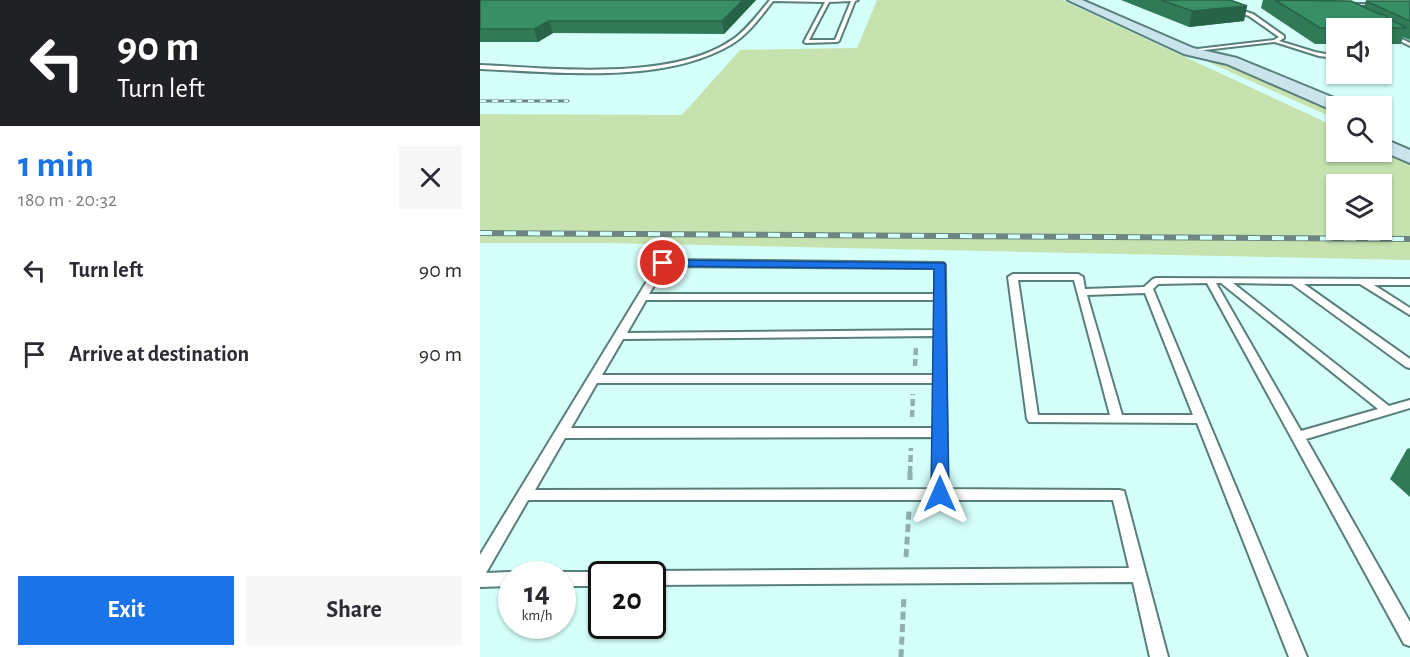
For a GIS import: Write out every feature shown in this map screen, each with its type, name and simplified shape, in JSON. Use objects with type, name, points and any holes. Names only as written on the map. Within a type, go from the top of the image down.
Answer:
[{"type":"main road","points":[[1073,0],[1189,51],[1232,61],[1326,101]]},
{"type":"main road","points":[[1189,51],[1203,65],[1265,92]]},
{"type":"main road","points":[[1392,129],[1401,133]]},
{"type":"main road","points":[[1392,149],[1410,157]]},
{"type":"lane","points":[[480,67],[606,70],[665,66],[713,52],[733,42],[772,0],[855,1],[837,41],[806,42],[827,2]]},
{"type":"lane","points":[[1189,51],[1281,39],[1280,34],[1256,18],[1205,0]]},
{"type":"lane","points":[[1323,0],[1349,14]]},
{"type":"lane","points":[[1331,4],[1387,4]]},
{"type":"lane","points":[[1392,35],[1410,45]]},
{"type":"lane","points":[[1275,41],[1326,57]]},
{"type":"lane","points":[[480,569],[663,263],[940,265],[940,494]]},
{"type":"lane","points":[[1117,419],[1078,277],[1013,277],[1033,419],[1117,419],[1201,418]]},
{"type":"lane","points":[[1216,280],[1388,411]]},
{"type":"lane","points":[[1216,280],[1298,437],[1410,638]]},
{"type":"lane","points":[[1298,657],[1148,288],[1156,281],[1410,282]]},
{"type":"lane","points":[[1294,281],[1410,364]]},
{"type":"lane","points":[[1363,282],[1410,312]]},
{"type":"lane","points":[[1081,292],[1149,290]]},
{"type":"lane","points":[[643,297],[940,297]]},
{"type":"lane","points":[[620,336],[940,333]]},
{"type":"lane","points":[[594,379],[940,379]]},
{"type":"lane","points":[[1298,437],[1410,404]]},
{"type":"lane","points":[[561,433],[940,432]]},
{"type":"lane","points":[[524,495],[1119,495],[1159,657]]},
{"type":"lane","points":[[666,578],[1138,575]]},
{"type":"lane","points":[[480,580],[498,579]]},
{"type":"path","points":[[901,657],[917,333]]},
{"type":"green space","points":[[877,0],[1062,0],[1326,122],[1326,162],[1392,162],[1392,153],[1410,161],[1410,260],[604,243],[480,243],[480,114],[682,115],[740,50],[857,48]]},
{"type":"green space","points":[[1219,60],[1326,106],[1326,115],[1206,61]]},
{"type":"building","points":[[480,0],[743,0],[722,21],[549,21],[534,29],[480,29]]},
{"type":"building","points":[[1161,0],[1230,0],[1247,6],[1192,11]]},
{"type":"building","points":[[1275,0],[1351,1],[1385,15],[1387,18],[1326,18],[1326,28],[1320,28]]},
{"type":"building","points":[[1366,1],[1410,1],[1410,21]]},
{"type":"building","points":[[1392,20],[1407,28],[1392,28]]},
{"type":"railway","points":[[480,101],[568,101]]},
{"type":"railway","points":[[480,233],[1410,239]]},
{"type":"route","points":[[663,263],[940,265],[940,494]]}]
